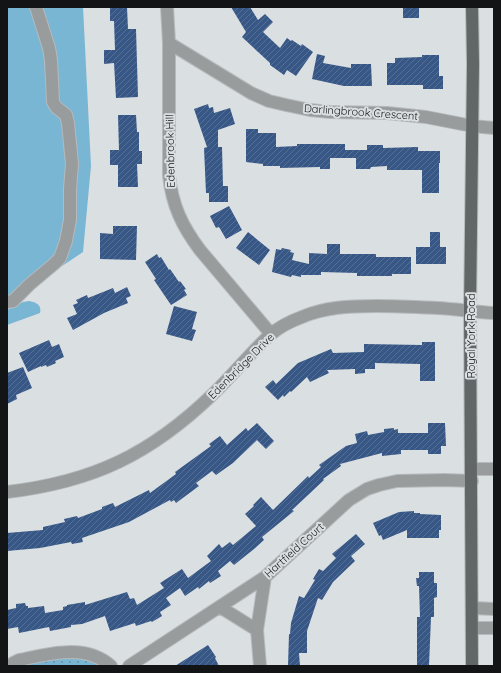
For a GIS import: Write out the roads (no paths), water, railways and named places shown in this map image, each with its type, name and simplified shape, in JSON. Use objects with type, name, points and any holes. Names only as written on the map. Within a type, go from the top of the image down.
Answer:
[{"type":"main road","name":"Royal York Road","points":[[472,7],[470,311],[473,608],[472,666]]},
{"type":"street","points":[[7,302],[13,300],[60,258],[64,249],[70,220],[72,164],[68,123],[66,115],[56,107],[54,102],[49,48],[36,7]]},
{"type":"street","name":"Edenbrook Hill","points":[[167,7],[169,43],[169,175],[171,193],[189,236],[196,246],[271,334]]},
{"type":"street","name":"Darlingbrook Crescent","points":[[169,43],[251,93],[270,101],[310,110],[330,112],[387,113],[426,117],[472,126],[494,128]]},
{"type":"street","name":"Edenbridge Drive","points":[[7,492],[71,481],[110,467],[142,450],[184,420],[213,394],[271,334],[302,316],[326,309],[349,306],[435,308],[494,313]]},
{"type":"street","points":[[472,469],[494,469]]},
{"type":"street","name":"Hartfield Court","points":[[129,666],[265,577],[349,500],[367,489],[397,481],[472,481]]},
{"type":"street","points":[[260,666],[257,630],[265,577]]},
{"type":"street","points":[[220,607],[257,630]]},
{"type":"street","points":[[473,608],[494,609]]},
{"type":"street","points":[[472,628],[494,628]]},
{"type":"street","points":[[11,666],[19,660],[62,652],[86,653],[97,657],[111,666]]}]
